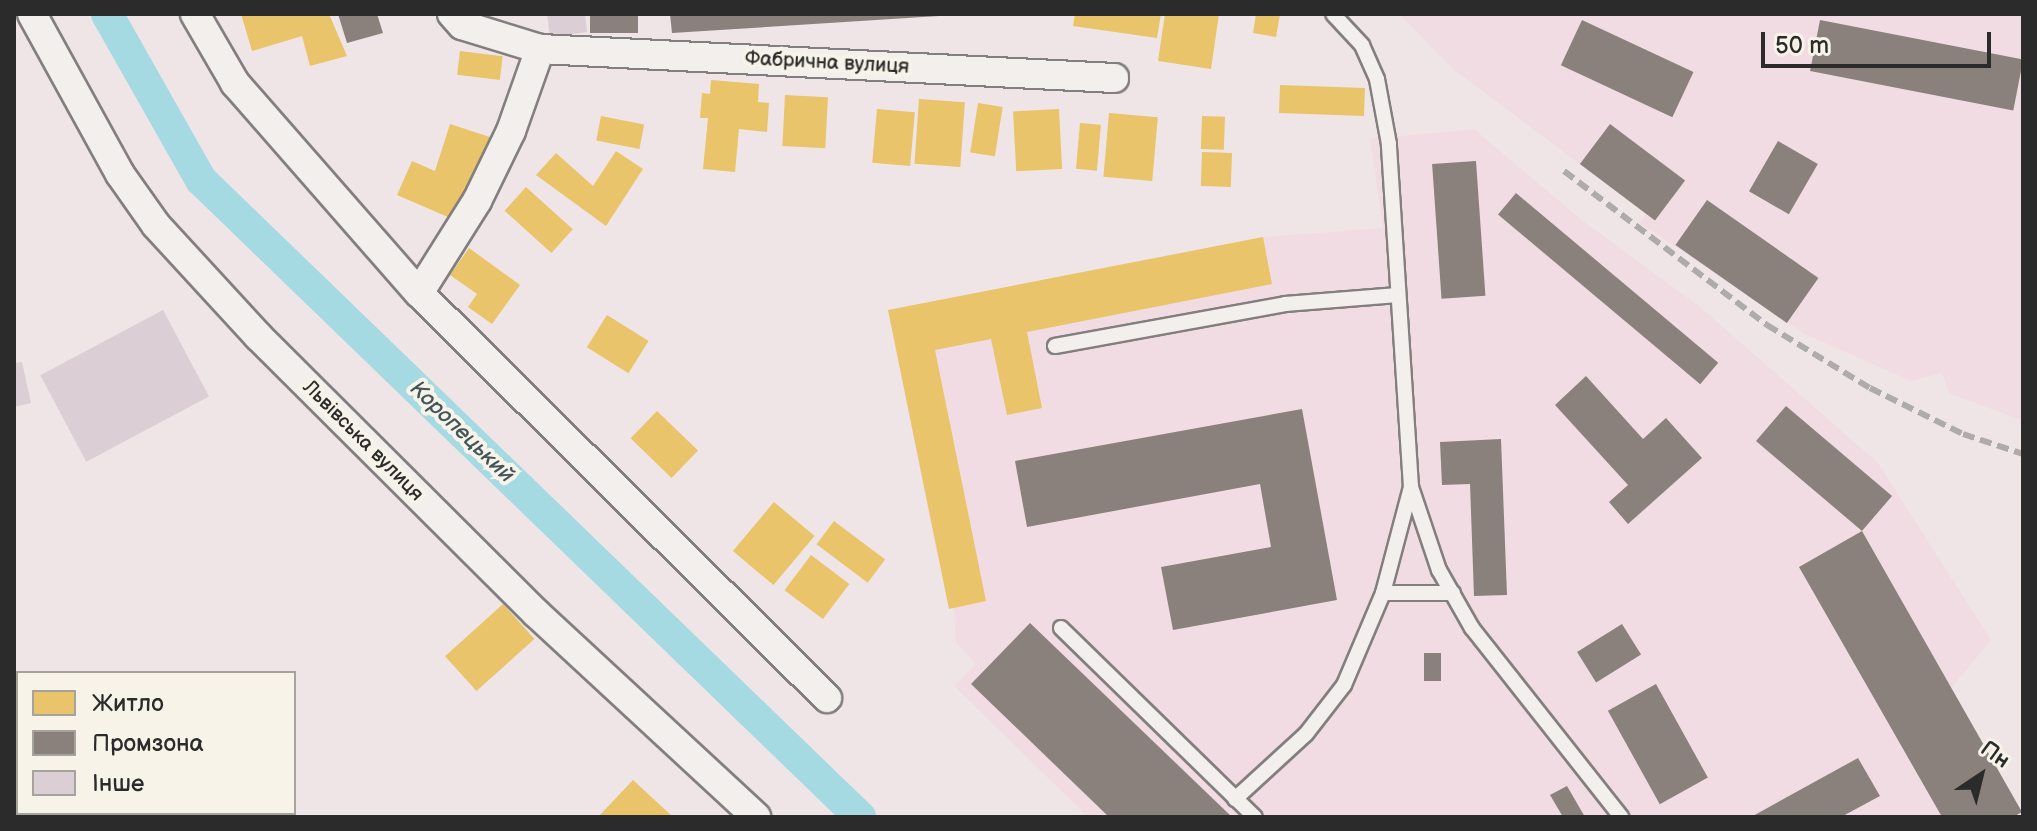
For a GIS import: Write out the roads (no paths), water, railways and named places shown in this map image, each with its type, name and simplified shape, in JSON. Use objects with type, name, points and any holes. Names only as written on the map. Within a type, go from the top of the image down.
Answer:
[{"type":"street","name":"Львівська вулиця","points":[[32,14],[120,174],[156,225],[258,336],[536,613],[756,817]]},
{"type":"street","points":[[195,14],[235,83],[419,293],[827,698]]},
{"type":"street","name":"Фабрична вулиця","points":[[452,14],[462,25],[540,49],[1114,78]]},
{"type":"street","points":[[419,293],[477,201],[511,131],[540,49]]},
{"type":"lane","points":[[1333,14],[1362,45],[1377,79],[1389,144],[1411,487],[1453,593],[1508,676],[1621,817]]},
{"type":"lane","points":[[1055,346],[1285,304],[1398,295]]},
{"type":"lane","points":[[1235,799],[1306,734],[1344,685],[1383,593],[1411,487]]},
{"type":"lane","points":[[1383,593],[1453,593]]},
{"type":"lane","points":[[1061,628],[1255,817]]},
{"type":"waterway","name":"Коропецький","points":[[107,14],[201,180],[860,817]]},
{"type":"railway","points":[[1564,171],[1767,325],[1870,388],[1963,434],[2023,454]]}]
